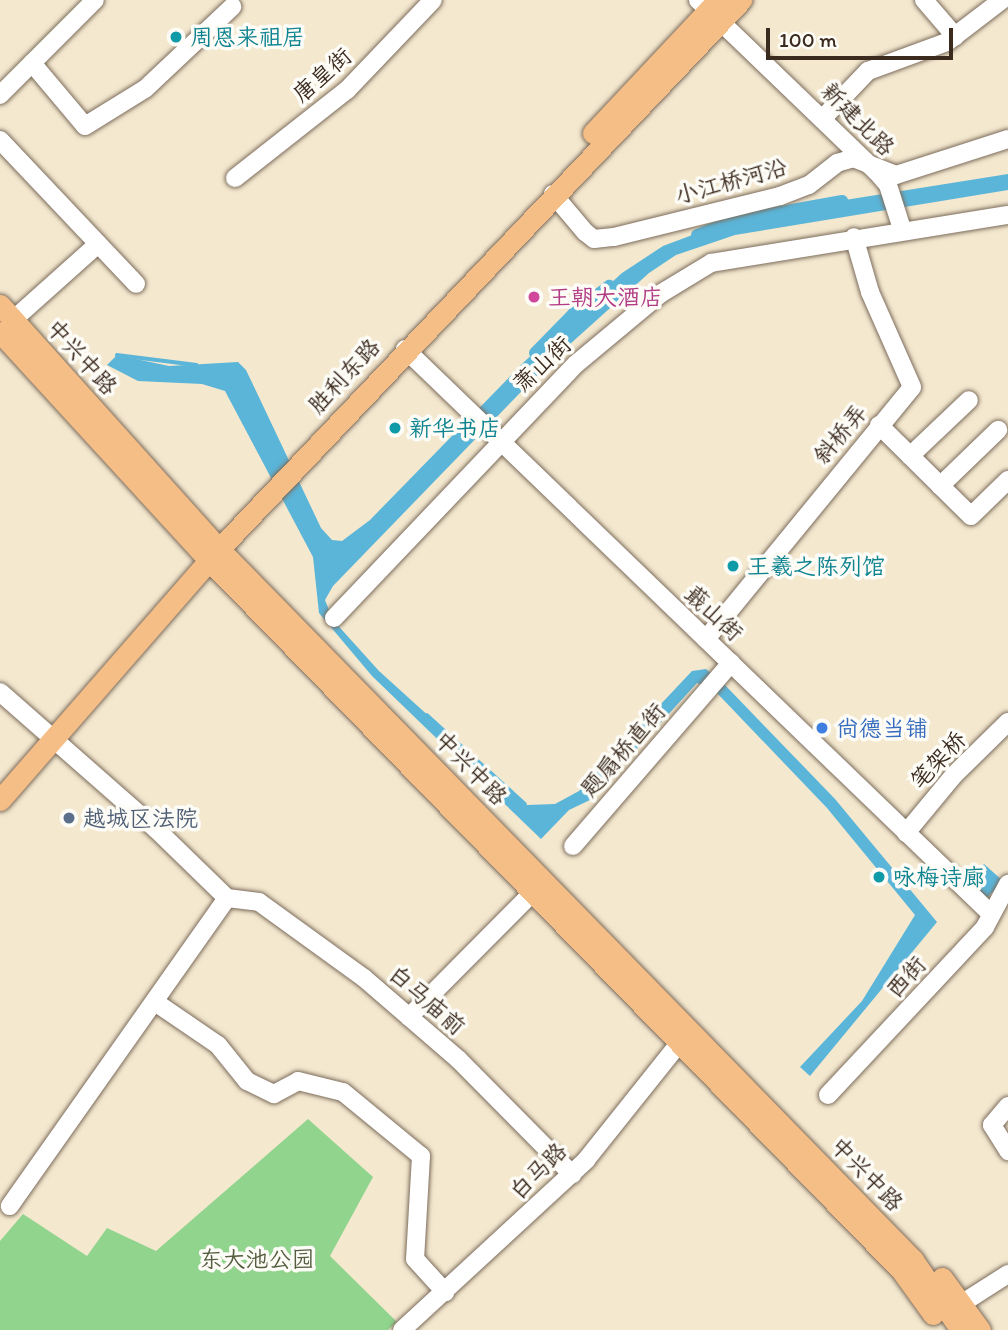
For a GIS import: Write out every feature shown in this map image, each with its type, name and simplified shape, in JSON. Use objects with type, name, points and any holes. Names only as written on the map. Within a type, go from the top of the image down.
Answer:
[{"type":"main road","name":"胜利东路","points":[[0,800],[49,735],[209,549],[711,8],[741,0]]},
{"type":"main road","name":"胜利东路","points":[[296,457],[405,349],[553,194],[711,8]]},
{"type":"main road","name":"中兴中路","points":[[4,319],[209,549],[533,892],[877,1223],[907,1265]]},
{"type":"main road","name":"中兴中路","points":[[209,549],[685,1036],[884,1253],[907,1265]]},
{"type":"main road","name":"胜利东路","points":[[0,783],[49,735]]},
{"type":"main road","points":[[877,1223],[932,1264],[980,1330]]},
{"type":"main road","points":[[884,1253],[936,1330]]},
{"type":"main road","points":[[907,1265],[944,1330]]},
{"type":"main road","points":[[907,1265],[961,1330]]},
{"type":"street","points":[[0,95],[95,0]]},
{"type":"street","name":"唐皇街","points":[[235,178],[347,90],[433,0]]},
{"type":"street","points":[[924,0],[954,36]]},
{"type":"street","points":[[824,117],[868,71],[954,36],[1002,0]]},
{"type":"street","points":[[32,63],[85,126],[145,89],[231,2]]},
{"type":"street","name":"新建北路","points":[[711,8],[876,171],[888,185],[901,225]]},
{"type":"street","name":"小江桥河沿","points":[[553,194],[594,239],[780,196],[809,185],[837,163],[853,158],[876,171],[896,175],[1008,139]]},
{"type":"street","points":[[0,141],[136,284]]},
{"type":"street","name":"萧山街","points":[[334,618],[495,439],[586,355],[660,294],[711,263],[854,237],[901,225],[1008,215]]},
{"type":"street","name":"斜桥弄","points":[[706,639],[912,387],[870,292],[854,237]]},
{"type":"street","points":[[4,319],[98,244]]},
{"type":"street","name":"蕺山街","points":[[405,349],[469,414],[706,639],[721,675],[906,833],[990,913]]},
{"type":"street","points":[[911,456],[969,400]]},
{"type":"street","points":[[879,425],[971,516],[1008,480]]},
{"type":"street","points":[[940,486],[998,430]]},
{"type":"street","name":"题扇桥直街","points":[[573,846],[721,675]]},
{"type":"street","points":[[0,692],[227,898],[10,1206]]},
{"type":"street","name":"笔架桥","points":[[906,833],[954,775],[1008,722]]},
{"type":"street","name":"西街","points":[[828,1095],[974,939],[1008,884]]},
{"type":"street","points":[[409,1017],[533,892]]},
{"type":"street","name":"白马庙前","points":[[227,898],[260,902],[409,1017],[459,1060],[572,1174]]},
{"type":"street","points":[[155,1002],[218,1045],[247,1081],[274,1094],[298,1081],[343,1092],[421,1156],[415,1259],[445,1292]]},
{"type":"street","name":"白马路","points":[[402,1330],[572,1174],[685,1036]]},
{"type":"street","points":[[1008,1106],[992,1125],[1008,1151]]},
{"type":"street","points":[[961,1304],[1008,1274]]},
{"type":"green space","name":"东大池公园","points":[[308,1119],[373,1177],[330,1256],[397,1322],[388,1330],[0,1330],[0,1241],[23,1214],[87,1256],[107,1228],[156,1251]]},
{"type":"water","points":[[1008,174],[1008,190],[735,235],[676,255],[649,273],[549,363],[333,586],[325,600],[333,620],[379,671],[527,805],[555,804],[579,791],[692,671],[706,669],[723,683],[835,799],[937,922],[810,1076],[800,1067],[862,1001],[915,915],[827,808],[716,692],[697,683],[590,800],[569,810],[541,839],[372,676],[319,613],[313,557],[225,391],[202,384],[138,381],[107,365],[117,355],[169,366],[238,362],[246,370],[321,528],[332,540],[342,541],[370,520],[525,361],[622,273],[663,246],[703,231],[845,200]]},
{"type":"water","points":[[984,864],[1003,881],[986,899],[976,890],[980,885],[972,877]]},
{"type":"waterway","points":[[697,235],[731,221],[842,201]]},
{"type":"waterway","points":[[535,353],[573,314],[609,286]]},
{"type":"waterway","points":[[117,355],[196,365]]},
{"type":"waterway","points":[[427,715],[525,804]]},
{"type":"place","name":"周恩来祖居","points":[[176,37]]},
{"type":"place","name":"王朝大酒店","points":[[534,297]]},
{"type":"place","name":"新华书店","points":[[395,428]]},
{"type":"place","name":"王羲之陈列馆","points":[[733,566]]},
{"type":"place","name":"尚德当铺","points":[[822,728]]},
{"type":"place","name":"越城区法院","points":[[69,818]]},
{"type":"place","name":"咏梅诗廊","points":[[879,877]]}]
